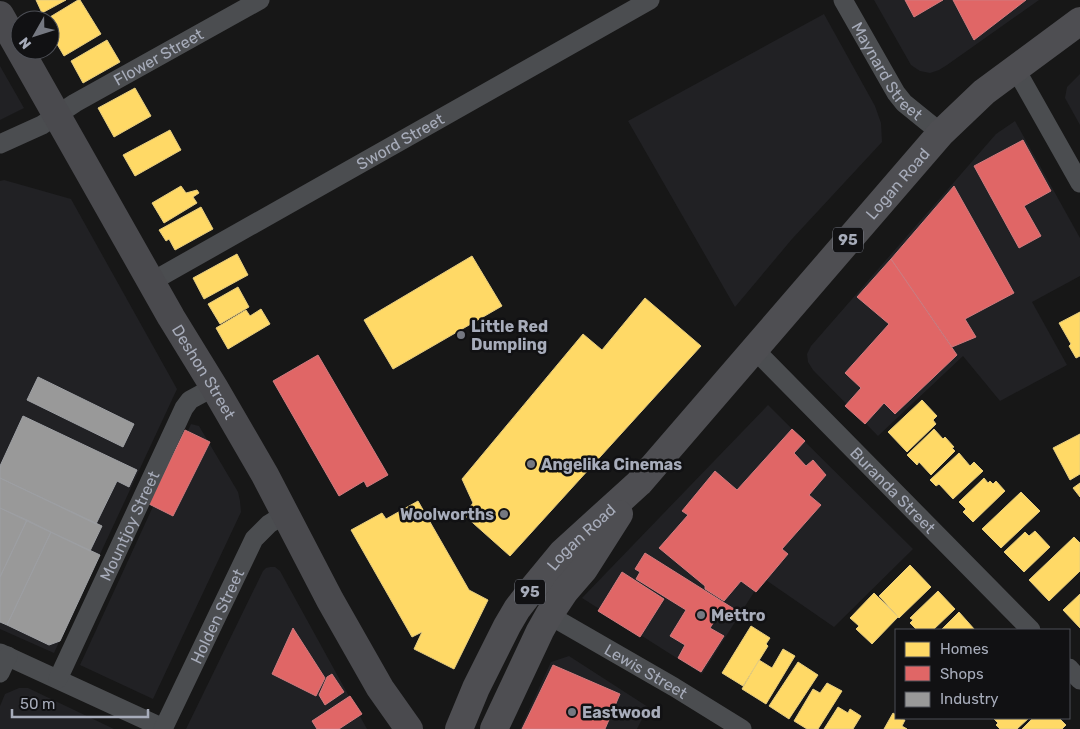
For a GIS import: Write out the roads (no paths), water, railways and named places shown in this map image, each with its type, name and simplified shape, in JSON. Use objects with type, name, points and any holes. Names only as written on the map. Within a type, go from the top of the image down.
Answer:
[{"type":"main road","name":"Logan Road","points":[[459,729],[476,688],[517,609],[563,552],[639,483],[941,133],[984,92],[1080,21]]},
{"type":"main road","name":"Logan Road","points":[[494,729],[549,615],[584,569],[639,483]]},
{"type":"street","name":"Flower Street","points":[[0,144],[42,124],[260,0]]},
{"type":"street","name":"Sword Street","points":[[151,282],[650,0]]},
{"type":"street","name":"Maynard Street","points":[[842,0],[896,93],[904,103],[941,133]]},
{"type":"street","name":"Deshon Street","points":[[0,15],[151,282],[214,387],[286,514],[330,600],[380,688],[409,729]]},
{"type":"street","points":[[1016,68],[1080,183]]},
{"type":"street","name":"Buranda Street","points":[[754,349],[1030,629]]},
{"type":"street","name":"Mountjoy Street","points":[[58,679],[184,408],[190,400],[214,387]]},
{"type":"street","name":"Holden Street","points":[[163,728],[254,539],[269,524],[286,514]]},
{"type":"street","name":"Lewis Street","points":[[549,615],[674,687],[742,729]]},
{"type":"street","points":[[3,661],[58,679],[163,728]]},
{"type":"street","points":[[1070,669],[1080,680]]},
{"type":"place","name":"Little Red Dumpling","points":[[461,335]]},
{"type":"place","name":"Angelika Cinemas","points":[[531,464]]},
{"type":"place","name":"Woolworths","points":[[504,514]]},
{"type":"place","name":"Mettro","points":[[701,615]]},
{"type":"place","name":"Eastwood","points":[[572,712]]}]
